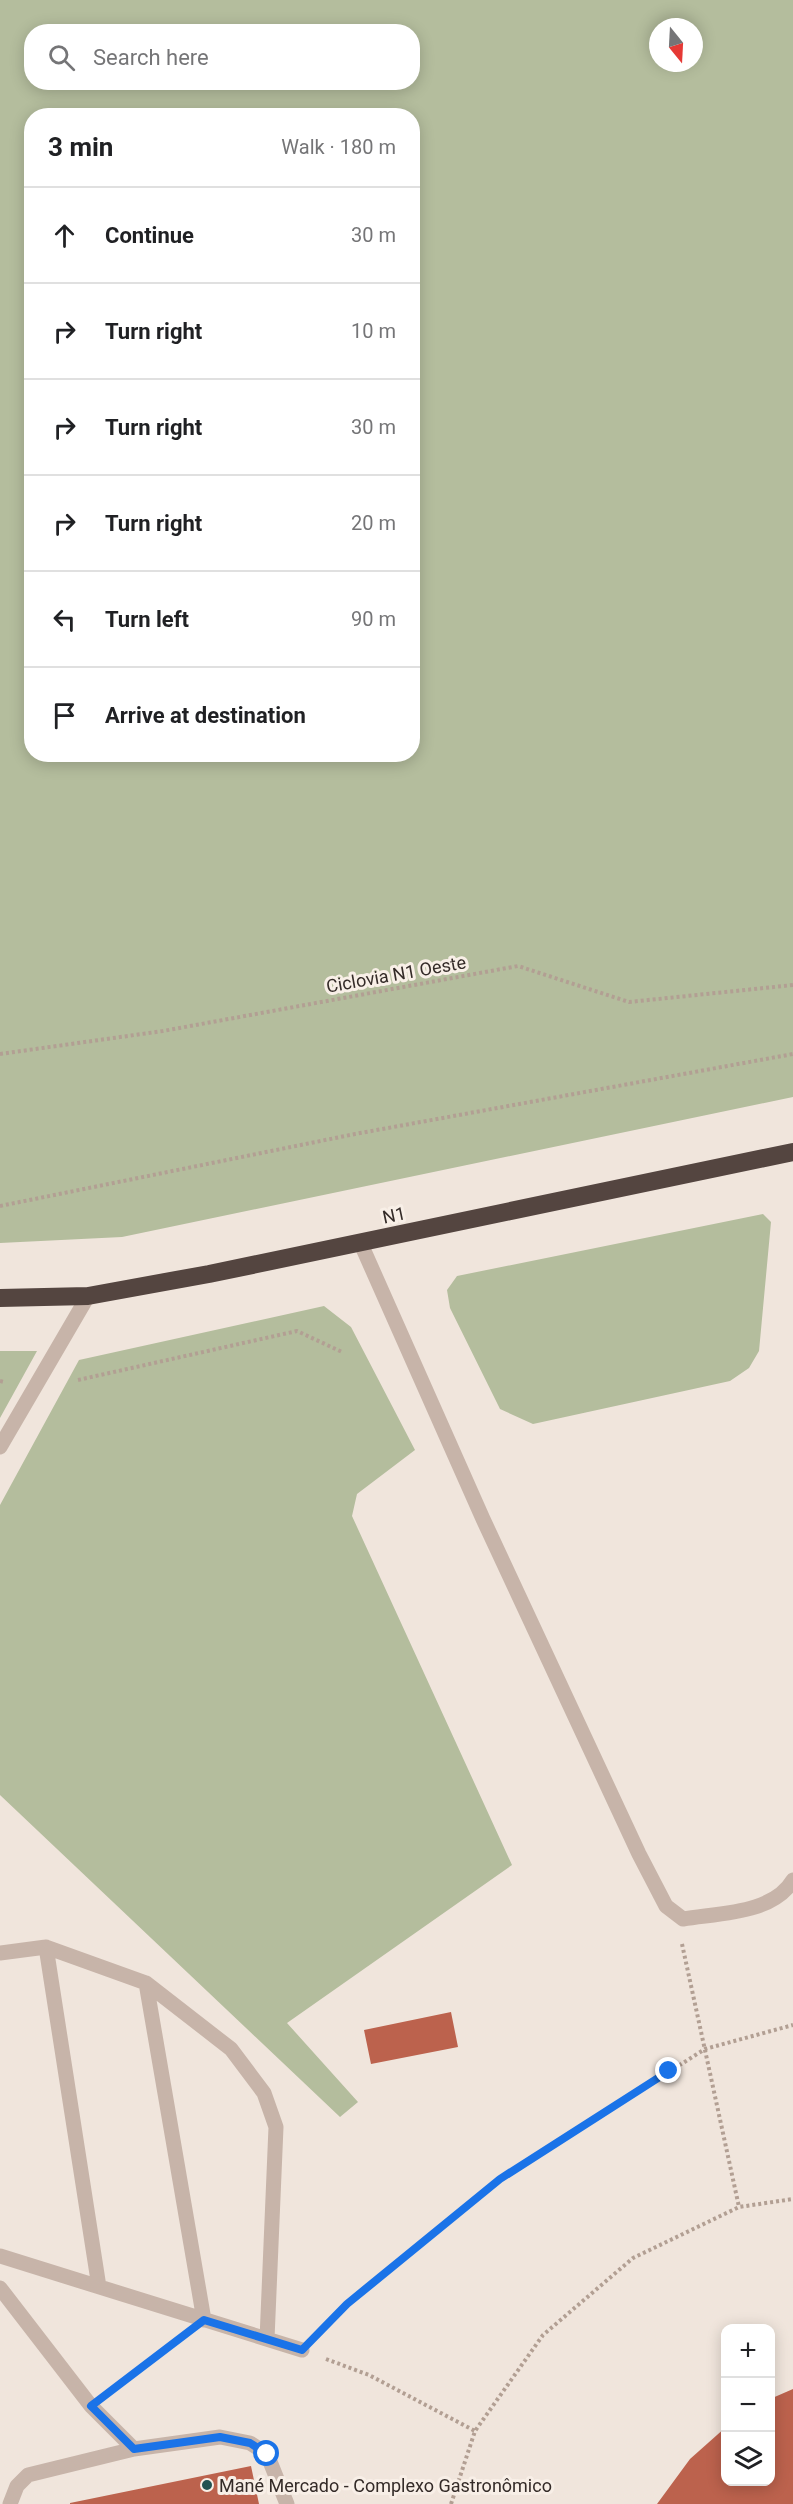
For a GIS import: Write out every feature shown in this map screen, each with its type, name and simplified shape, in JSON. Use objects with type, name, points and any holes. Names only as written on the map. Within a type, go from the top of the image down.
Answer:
[{"type":"highway","name":"N1","points":[[0,1298],[88,1296],[361,1244],[793,1152]]},
{"type":"lane","points":[[361,1244],[483,1520],[666,1906],[683,1919],[758,1907],[786,1891],[793,1880]]},
{"type":"lane","points":[[0,1447],[88,1296]]},
{"type":"lane","points":[[46,1947],[99,2287]]},
{"type":"lane","points":[[0,1953],[46,1947],[146,1983],[231,2049],[264,2093],[276,2127],[267,2339]]},
{"type":"lane","points":[[146,1983],[204,2320]]},
{"type":"lane","points":[[0,2256],[302,2350]]},
{"type":"lane","points":[[0,2288],[91,2406],[134,2449]]},
{"type":"lane","points":[[9,2504],[17,2486],[28,2475],[134,2449],[220,2437],[250,2443],[267,2454],[287,2504]]},
{"type":"path","name":"Ciclovia N1 Oeste","points":[[0,1054],[163,1031],[518,966],[629,1002],[793,985]]},
{"type":"path","points":[[0,1206],[354,1134],[793,1054]]},
{"type":"path","points":[[78,1380],[297,1330],[342,1352]]},
{"type":"path","points":[[683,1919],[681,1943],[739,2207]]},
{"type":"path","points":[[475,2432],[369,2375],[302,2350],[347,2304],[500,2179],[705,2049],[793,2025]]},
{"type":"path","points":[[452,2504],[475,2432],[543,2335],[633,2258],[739,2207],[793,2199]]},
{"type":"path","points":[[91,2406],[204,2320]]},
{"type":"green space","points":[[0,0],[793,0],[793,1097],[122,1237],[0,1243]]},
{"type":"green space","points":[[763,1214],[771,1222],[759,1351],[749,1368],[730,1381],[533,1424],[500,1409],[450,1308],[447,1290],[457,1276]]},
{"type":"green space","points":[[324,1306],[351,1327],[415,1450],[357,1494],[352,1516],[512,1865],[287,2023],[358,2102],[340,2117],[0,1795],[0,1505],[79,1360]]},
{"type":"green space","points":[[0,1351],[37,1351],[0,1418]]},
{"type":"building","points":[[451,2012],[458,2047],[371,2064],[364,2030]]},
{"type":"building","points":[[793,2389],[793,2504],[657,2504],[690,2459],[721,2431],[721,2486],[775,2486],[775,2397]]},
{"type":"building","name":"Mané Mercado - Complexo Gastronômico","points":[[251,2466],[259,2504],[70,2504],[70,2503]]},
{"type":"place","name":"Mané Mercado - Complexo Gastronômico","points":[[207,2485]]},
{"type":"route","points":[[267,2454],[250,2443],[220,2437],[134,2449],[91,2406],[204,2320],[302,2350],[347,2304],[500,2179],[669,2071]]}]
